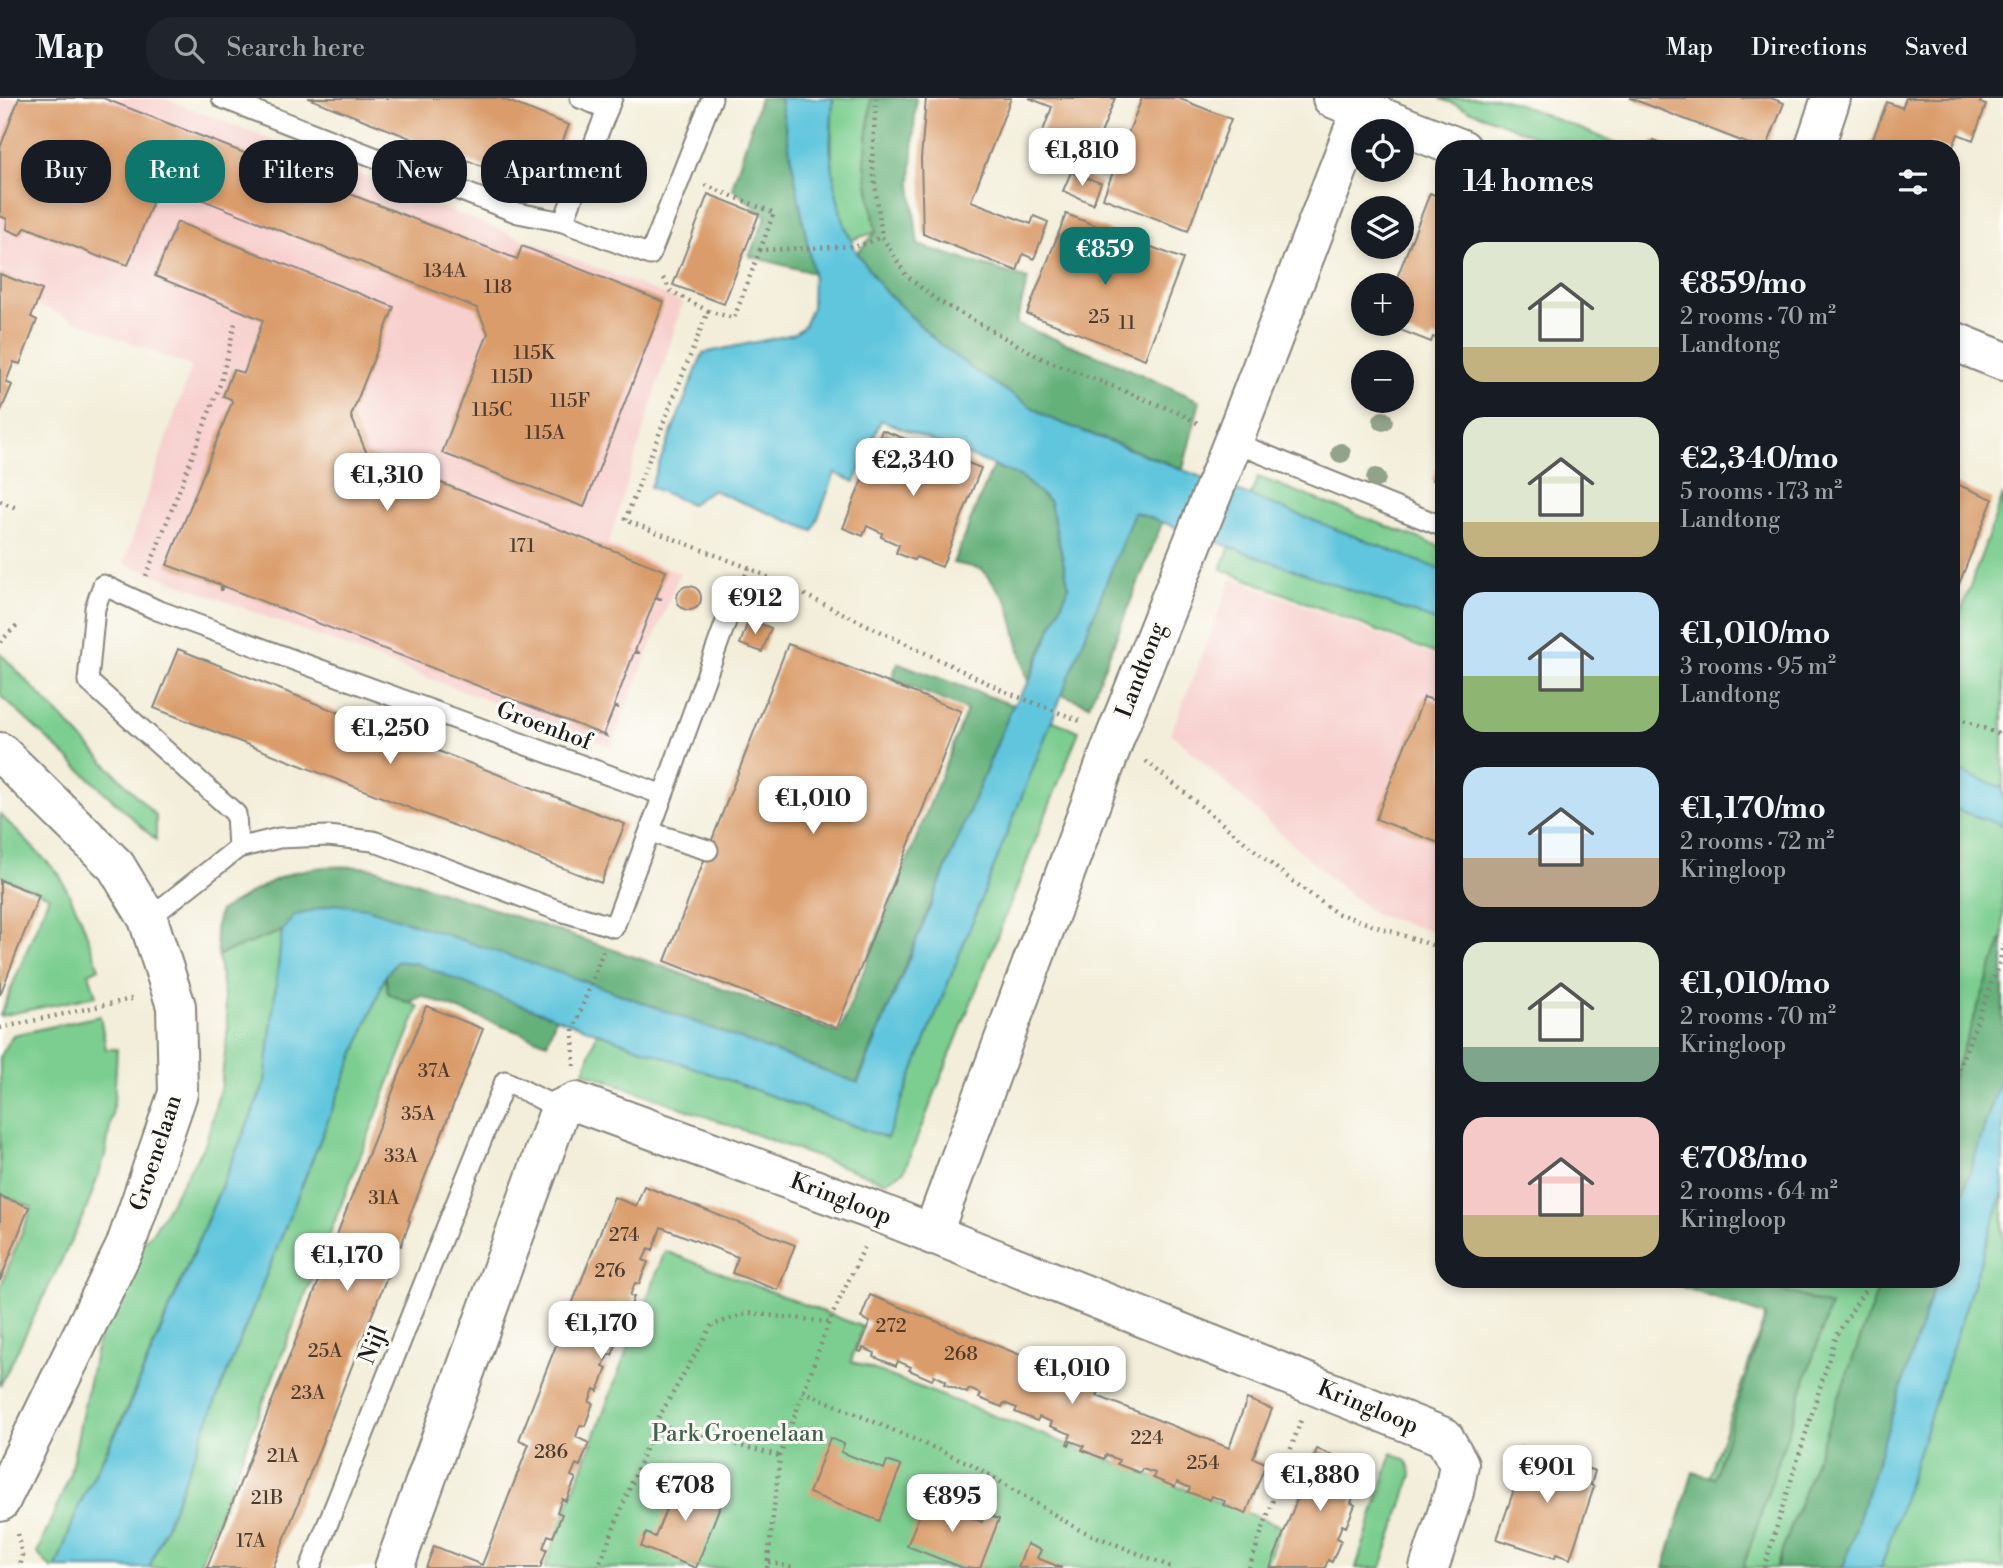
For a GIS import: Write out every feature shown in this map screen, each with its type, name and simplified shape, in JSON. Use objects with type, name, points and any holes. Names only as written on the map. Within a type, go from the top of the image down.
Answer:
[{"type":"street","points":[[1817,140],[1831,98]]},
{"type":"street","points":[[1346,104],[1439,140]]},
{"type":"street","name":"Landtong","points":[[932,1235],[1116,735],[1233,442],[1305,236],[1346,104]]},
{"type":"street","points":[[1960,344],[2003,361]]},
{"type":"street","name":"Groenelaan","points":[[0,752],[116,866],[148,919],[176,1006],[177,1093],[125,1247],[0,1502]]},
{"type":"street","name":"Kringloop","points":[[560,1109],[576,1102],[880,1213],[1444,1437],[1459,1464],[1454,1492],[1429,1568]]},
{"type":"street","points":[[394,1568],[560,1109]]},
{"type":"lane","points":[[222,98],[518,213],[563,222],[650,255],[712,98]]},
{"type":"lane","points":[[563,222],[610,104],[580,98]]},
{"type":"lane","points":[[1233,442],[1435,523]]},
{"type":"lane","name":"Groenhof","points":[[238,848],[236,814],[88,681],[95,608],[103,586],[157,610],[663,795]]},
{"type":"lane","points":[[148,919],[238,848],[279,838],[328,836],[373,841],[557,910],[614,927],[732,605]]},
{"type":"lane","points":[[650,832],[708,850]]},
{"type":"lane","name":"Nijl","points":[[310,1568],[505,1081],[560,1109]]},
{"type":"path","points":[[876,98],[872,161],[882,237],[906,275],[935,299],[1041,358],[1177,412],[1233,442]]},
{"type":"path","points":[[650,255],[671,291],[708,311],[734,318],[774,213],[681,176]]},
{"type":"path","points":[[760,250],[859,246],[882,237]]},
{"type":"path","points":[[708,311],[625,520],[749,568],[1006,692],[1066,715]]},
{"type":"path","points":[[137,600],[221,382],[235,323]]},
{"type":"path","points":[[0,501],[16,508]]},
{"type":"path","points":[[732,605],[749,568]]},
{"type":"path","points":[[0,642],[19,623]]},
{"type":"path","points":[[1960,719],[2003,736]]},
{"type":"path","points":[[1116,735],[1286,876],[1336,913],[1435,946]]},
{"type":"path","points":[[1960,1065],[2000,961],[2003,944]]},
{"type":"path","points":[[573,1031],[594,971]]},
{"type":"path","points":[[0,1028],[171,990]]},
{"type":"path","points":[[767,1568],[779,1456],[829,1322],[880,1213]]},
{"type":"path","points":[[1763,1568],[1836,1336],[1866,1288]]},
{"type":"path","points":[[598,1568],[655,1424],[712,1325],[749,1313],[829,1322]]},
{"type":"path","points":[[1249,1568],[1313,1385]]},
{"type":"path","points":[[803,1391],[971,1464],[1078,1529],[1174,1568]]},
{"type":"path","points":[[655,1424],[779,1456]]},
{"type":"path","points":[[769,1562],[793,1568]]},
{"type":"shaded area","points":[[0,98],[164,98],[271,140],[239,140],[239,203],[358,203],[358,174],[372,180],[372,203],[431,203],[683,302],[608,545],[680,573],[611,747],[124,563],[191,367],[0,290]]},
{"type":"shaded area","points":[[1232,578],[1435,657],[1435,932],[1374,914],[1327,876],[1171,733]]},
{"type":"green space","points":[[760,98],[780,98],[813,273],[749,256],[766,216],[732,188]]},
{"type":"green space","points":[[833,98],[871,98],[865,164],[876,232],[851,240],[835,188]]},
{"type":"green space","points":[[871,98],[916,98],[911,184],[918,245],[1028,279],[1016,324],[1107,359],[1200,401],[1183,469],[1049,418],[972,369],[936,341],[882,288],[857,253],[876,232],[865,164]]},
{"type":"green space","points":[[1439,98],[1503,98],[1608,140],[1544,140]]},
{"type":"green space","points":[[993,466],[1020,476],[1050,502],[1069,587],[1028,682],[1008,602],[982,569],[953,563]]},
{"type":"green space","points":[[1258,477],[1435,545],[1435,653],[1221,569]]},
{"type":"green space","points":[[2003,495],[2003,1568],[1677,1568],[1775,1288],[1960,1288],[1960,614]]},
{"type":"green space","points":[[1134,512],[1163,521],[1089,705],[1061,694]]},
{"type":"green space","points":[[0,653],[156,816],[156,840],[0,695]]},
{"type":"green space","points":[[898,663],[1013,705],[857,1083],[598,986],[334,904],[294,916],[282,931],[218,955],[215,929],[220,911],[256,890],[295,872],[314,868],[373,868],[664,967],[839,1033],[967,710],[891,679]]},
{"type":"green space","points":[[1051,720],[1079,731],[904,1171],[885,1182],[584,1072],[597,1032],[887,1138]]},
{"type":"green space","points":[[0,814],[59,874],[80,916],[99,968],[89,973],[96,996],[0,1016],[49,896],[0,876]]},
{"type":"green space","points":[[282,931],[265,1083],[125,1413],[80,1503],[56,1568],[51,1568],[37,1553],[69,1478],[111,1276],[153,1232],[206,1142],[221,1085],[228,1026],[218,955]]},
{"type":"green space","points":[[2003,936],[2003,1070],[1960,1203],[1960,1057]]},
{"type":"green space","points":[[397,961],[418,964],[556,1017],[547,1043],[422,996],[408,1003],[388,993],[386,975]]},
{"type":"green space","points":[[386,975],[388,993],[419,1007],[198,1568],[149,1568]]},
{"type":"green space","points":[[100,1016],[106,1049],[117,1049],[114,1103],[105,1156],[86,1210],[0,1386],[0,1288],[32,1207],[0,1194],[0,1057],[13,1035]]},
{"type":"green space","name":"Park Groenelaan","points":[[665,1251],[863,1327],[851,1361],[1281,1526],[1265,1568],[544,1568]]},
{"type":"green space","points":[[1686,1288],[1776,1288],[1830,1306],[1743,1568],[1664,1568],[1693,1472],[1714,1478],[1766,1316]]},
{"type":"green space","points":[[1879,1288],[1933,1288],[1843,1568],[1776,1568]]},
{"type":"green space","points":[[1392,1453],[1407,1461],[1412,1475],[1381,1568],[1356,1568]]},
{"type":"water","points":[[780,98],[833,98],[830,148],[843,222],[857,253],[882,288],[936,341],[972,369],[1049,418],[1435,568],[1435,621],[1134,512],[887,1138],[494,995],[418,964],[397,961],[386,975],[149,1568],[56,1568],[80,1503],[126,1413],[265,1083],[282,931],[294,916],[334,904],[367,908],[598,986],[858,1083],[1013,705],[1029,682],[1069,587],[1050,502],[1020,476],[881,420],[855,482],[835,473],[813,531],[712,490],[691,504],[650,487],[703,353],[794,334],[804,326],[812,307],[813,273]]},
{"type":"water","points":[[1960,771],[2003,788],[2003,825],[1960,811]]},
{"type":"water","points":[[2003,1070],[2003,1192],[1881,1568],[1843,1568],[1933,1288],[1960,1288],[1960,1203]]},
{"type":"building","points":[[19,98],[103,98],[211,140],[125,140],[125,203],[152,203],[128,265],[102,258],[26,227],[20,235],[6,229],[7,219],[0,216],[0,148]]},
{"type":"building","points":[[308,98],[500,98],[569,125],[563,140],[481,140],[481,166],[467,160],[467,140],[415,140]]},
{"type":"building","points":[[926,98],[1011,98],[971,201],[1031,224],[1034,216],[1048,222],[1034,259],[1023,254],[1017,271],[923,234],[921,159]]},
{"type":"building","points":[[1029,98],[1115,98],[1086,172],[1035,152],[1052,107]]},
{"type":"building","points":[[1142,98],[1178,98],[1231,119],[1188,231],[1103,198]]},
{"type":"building","points":[[1630,98],[1771,98],[1784,103],[1770,140],[1739,140]]},
{"type":"building","points":[[1906,98],[1982,98],[1980,103],[1986,105],[1973,140],[1958,134],[1956,140],[1872,140],[1887,102],[1902,108]]},
{"type":"building","points":[[225,145],[239,151],[239,203],[358,203],[358,197],[517,259],[522,246],[664,302],[584,507],[442,453],[488,333],[477,308],[211,203],[225,203]]},
{"type":"building","points":[[1071,172],[1101,183],[1093,204],[1063,191]]},
{"type":"building","points":[[1430,193],[1435,195],[1435,338],[1431,342],[1414,335],[1414,273],[1399,273],[1404,259],[1414,259],[1414,234]]},
{"type":"building","points":[[708,194],[759,214],[724,304],[673,285]]},
{"type":"building","points":[[1066,214],[1183,259],[1145,359],[1027,314]]},
{"type":"building","points":[[177,222],[394,307],[351,416],[367,454],[666,571],[656,597],[662,599],[655,599],[635,651],[640,653],[634,653],[614,706],[619,708],[614,708],[604,733],[606,736],[223,586],[221,591],[221,585],[167,565],[232,402],[223,396],[233,370],[244,373],[263,320],[155,276]]},
{"type":"building","points":[[0,274],[42,290],[31,317],[37,320],[20,364],[14,362],[6,382],[12,385],[0,413]]},
{"type":"building","points":[[882,430],[981,468],[942,567],[896,553],[899,545],[881,537],[882,533],[867,526],[863,536],[843,528]]},
{"type":"building","points":[[1960,486],[1993,499],[1960,582]]},
{"type":"building","points":[[689,586],[698,589],[701,598],[698,607],[689,610],[680,607],[677,598],[680,589]]},
{"type":"building","points":[[749,619],[771,628],[762,652],[740,644]]},
{"type":"building","points":[[788,644],[961,711],[837,1028],[665,961]]},
{"type":"building","points":[[178,649],[398,736],[396,741],[403,744],[405,738],[625,824],[601,883],[154,708]]},
{"type":"building","points":[[1424,697],[1435,701],[1435,842],[1376,819]]},
{"type":"building","points":[[0,880],[39,895],[0,995]]},
{"type":"building","points":[[426,1006],[483,1029],[408,1220],[410,1221],[401,1246],[396,1244],[388,1265],[391,1266],[273,1568],[207,1568]]},
{"type":"building","points":[[644,1186],[795,1245],[778,1290],[732,1273],[738,1257],[661,1227],[653,1250],[649,1248],[643,1260],[648,1262],[639,1284],[635,1283],[630,1296],[634,1297],[625,1320],[621,1318],[616,1331],[621,1333],[612,1355],[608,1354],[603,1366],[607,1368],[598,1391],[594,1389],[589,1402],[593,1403],[585,1426],[580,1425],[576,1437],[589,1443],[580,1466],[576,1464],[571,1476],[576,1478],[566,1501],[562,1499],[557,1512],[562,1514],[553,1537],[548,1535],[543,1548],[547,1549],[540,1568],[426,1568],[434,1546],[482,1565],[529,1444],[519,1440],[614,1197],[636,1206]]},
{"type":"building","points":[[0,1196],[29,1207],[0,1281]]},
{"type":"building","points":[[870,1295],[1101,1387],[1097,1396],[1229,1448],[1247,1399],[1272,1409],[1253,1458],[1266,1463],[1246,1514],[1223,1505],[1225,1501],[1212,1496],[1210,1500],[1188,1492],[1190,1488],[1177,1482],[1175,1487],[1153,1478],[1155,1473],[1142,1469],[1140,1473],[1117,1464],[1119,1460],[1106,1455],[1104,1459],[1082,1450],[1084,1446],[1071,1441],[1069,1445],[1067,1444],[1071,1434],[1050,1426],[1052,1422],[1039,1417],[1037,1421],[1015,1412],[1017,1408],[1004,1403],[1002,1407],[979,1398],[981,1394],[969,1389],[967,1393],[944,1384],[946,1381],[934,1375],[932,1380],[909,1370],[911,1367],[898,1361],[896,1366],[874,1357],[875,1353],[863,1348],[861,1352],[858,1351],[870,1322],[861,1318]]},
{"type":"building","points":[[830,1438],[844,1444],[841,1452],[884,1469],[887,1461],[901,1466],[879,1521],[809,1493]]},
{"type":"building","points":[[1522,1447],[1595,1471],[1591,1485],[1594,1487],[1570,1559],[1556,1554],[1555,1558],[1497,1539],[1521,1469],[1516,1467]]},
{"type":"building","points":[[1317,1449],[1369,1469],[1360,1491],[1356,1490],[1351,1503],[1355,1505],[1346,1527],[1342,1525],[1337,1538],[1341,1540],[1332,1562],[1328,1560],[1325,1568],[1270,1568]]},
{"type":"building","points":[[669,1476],[723,1498],[696,1568],[641,1547],[646,1533],[655,1537],[672,1494],[663,1490]]},
{"type":"building","points":[[929,1491],[943,1497],[939,1505],[982,1522],[985,1514],[999,1519],[980,1568],[963,1568],[907,1546]]},
{"type":"building","points":[[1027,1544],[1041,1550],[1037,1558],[1062,1568],[1018,1568]]}]
